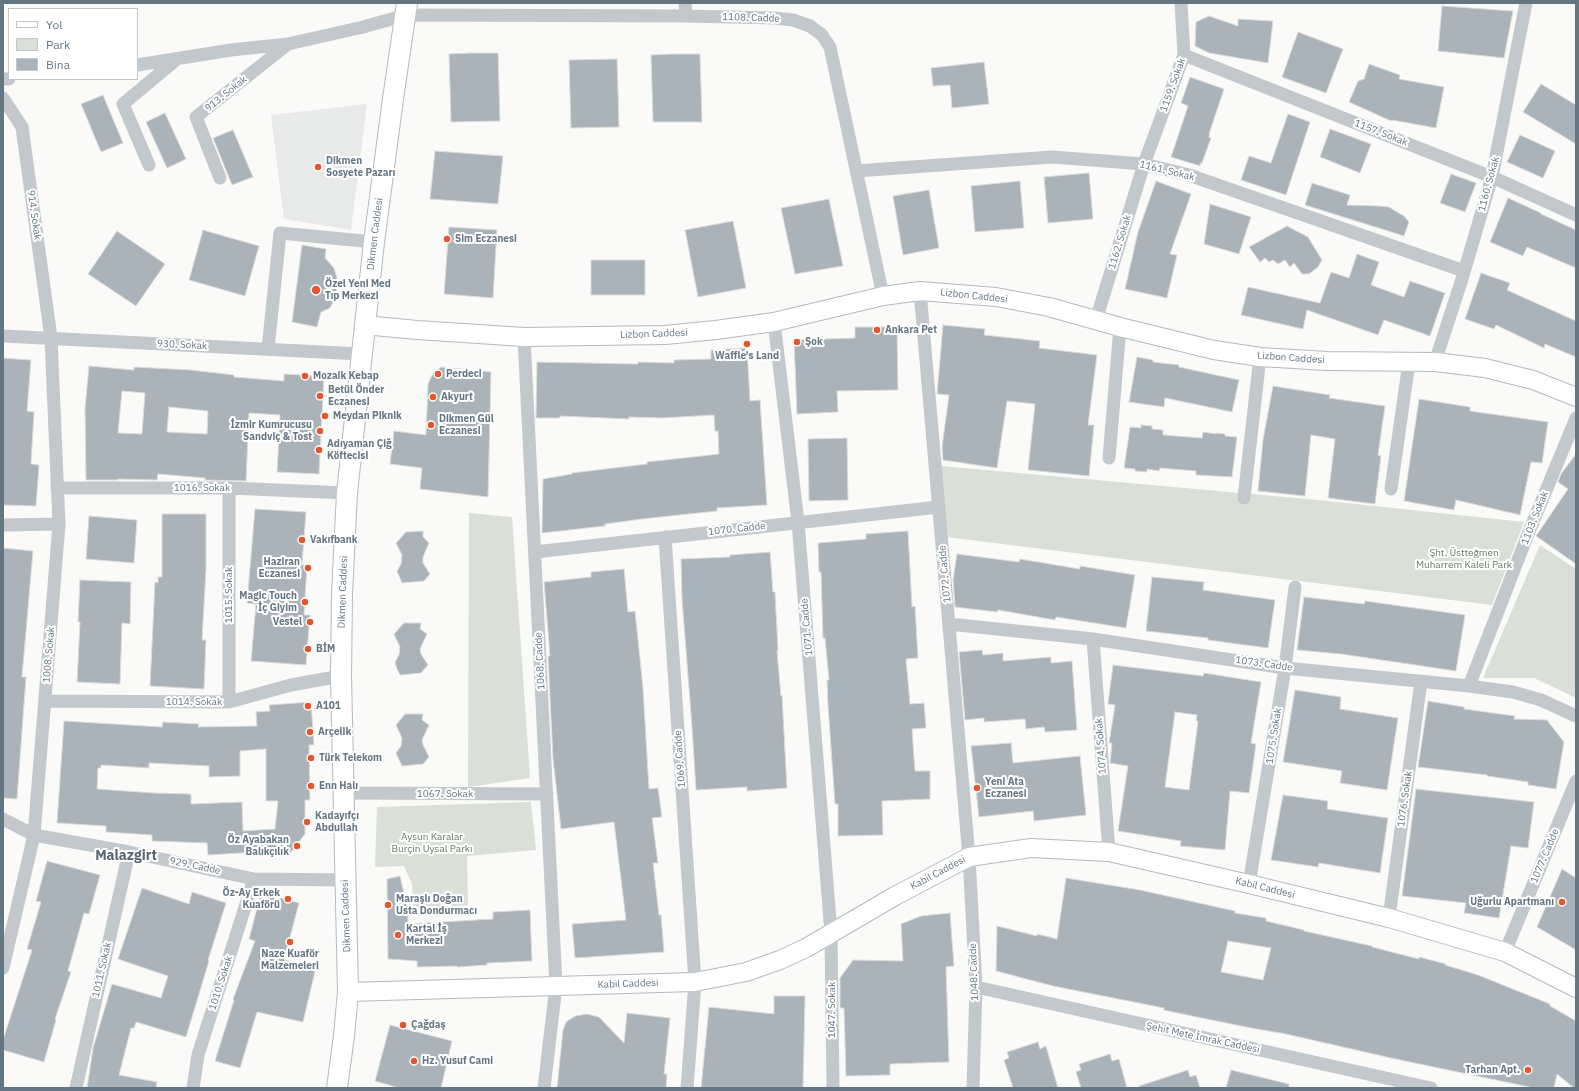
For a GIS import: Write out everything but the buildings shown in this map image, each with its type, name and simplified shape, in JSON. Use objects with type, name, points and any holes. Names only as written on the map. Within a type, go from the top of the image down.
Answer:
[{"type":"main road","name":"Dikmen Caddesi","points":[[337,1088],[344,1043],[348,992],[341,676],[342,594],[347,493],[374,242],[392,99],[407,9]]},
{"type":"main road","name":"Lizbon Caddesi","points":[[364,325],[524,337],[665,335],[774,322],[883,296],[920,291],[996,297],[1049,307],[1120,327],[1214,350],[1260,357],[1327,361],[1435,362],[1485,368],[1533,380],[1576,396]]},
{"type":"main road","name":"Kabil Caddesi","points":[[348,992],[695,982],[746,972],[780,960],[806,948],[915,885],[969,856],[1031,848],[1109,852],[1389,918],[1505,952],[1576,988]]},
{"type":"street","points":[[685,3],[686,16]]},
{"type":"street","name":"1159. Sokak","points":[[1144,164],[1184,55],[1181,3]]},
{"type":"street","name":"1160. Sokak","points":[[1435,362],[1492,177],[1526,3]]},
{"type":"street","name":"1108. Cadde","points":[[407,9],[775,18],[793,20],[810,26],[822,35],[830,47],[883,296]]},
{"type":"street","name":"913. Sokak","points":[[138,65],[231,50],[288,44],[363,27],[407,9]]},
{"type":"street","name":"913. Sokak","points":[[220,178],[196,117],[288,44]]},
{"type":"street","name":"1157. Sokak","points":[[1184,55],[1492,177],[1576,215]]},
{"type":"street","points":[[149,165],[123,104],[178,58]]},
{"type":"street","name":"914. Sokak","points":[[3,98],[22,127],[51,338]]},
{"type":"street","name":"1161. Sokak","points":[[856,171],[1052,158],[1144,164],[1188,176],[1464,271]]},
{"type":"street","name":"1162. Sokak","points":[[1096,320],[1144,164]]},
{"type":"street","points":[[268,349],[280,233],[374,242]]},
{"type":"street","name":"1072. Cadde","points":[[920,291],[969,856]]},
{"type":"street","name":"1071. Cadde","points":[[774,322],[798,522],[831,933]]},
{"type":"street","points":[[1109,458],[1120,327]]},
{"type":"street","name":"930. Sokak","points":[[3,336],[361,354]]},
{"type":"street","name":"1068. Cadde","points":[[524,337],[556,986],[544,1088]]},
{"type":"street","name":"1008. Sokak","points":[[3,968],[34,835],[59,524],[51,338]]},
{"type":"street","points":[[1244,498],[1260,357]]},
{"type":"street","points":[[1391,489],[1409,362]]},
{"type":"street","name":"1103. Sokak","points":[[1469,686],[1528,534],[1576,418]]},
{"type":"street","name":"1016. Sokak","points":[[57,488],[229,488],[347,493]]},
{"type":"street","name":"1015. Sokak","points":[[229,488],[229,702]]},
{"type":"street","name":"1070. Cadde","points":[[535,552],[939,506]]},
{"type":"street","points":[[3,525],[59,524]]},
{"type":"street","name":"1069. Cadde","points":[[665,537],[695,982],[687,1088]]},
{"type":"street","name":"1075. Sokak","points":[[1249,884],[1285,668],[1295,587]]},
{"type":"street","name":"1073. Cadde","points":[[949,624],[1094,639],[1285,668],[1469,686],[1513,692],[1541,700],[1576,716]]},
{"type":"street","name":"1074. Sokak","points":[[1094,639],[1109,852]]},
{"type":"street","name":"1014. Sokak","points":[[45,701],[229,702],[291,684],[341,676]]},
{"type":"street","name":"1076. Sokak","points":[[1389,918],[1421,681]]},
{"type":"street","name":"1077. Cadde","points":[[1505,952],[1576,781]]},
{"type":"street","name":"1067. Sokak","points":[[343,793],[546,794]]},
{"type":"street","name":"929. Cadde","points":[[3,819],[34,835],[129,852],[254,879],[345,880]]},
{"type":"street","name":"1011. Sokak","points":[[76,1088],[129,852]]},
{"type":"street","name":"1048. Cadde","points":[[969,856],[976,987],[973,1088]]},
{"type":"street","name":"1010. Sokak","points":[[193,1088],[198,1055],[254,879]]},
{"type":"street","name":"1047. Sokak","points":[[831,933],[832,1088]]},
{"type":"street","name":"Şehit Mete İmrak Caddesi","points":[[976,987],[1431,1088]]},
{"type":"shaded area","name":"Dikmen Sosyete Pazarı","points":[[367,104],[351,230],[284,219],[271,115]]},
{"type":"green space","name":"Şht. Üstteğmen Muharrem Kaleli Park","points":[[941,466],[1318,500],[1524,522],[1492,605],[946,537]]},
{"type":"green space","points":[[469,513],[512,517],[530,778],[468,787]]},
{"type":"green space","points":[[1540,545],[1576,569],[1576,698],[1534,678],[1483,678]]},
{"type":"green space","name":"Aysun Karalar Burçin Uysal Parkı","points":[[531,802],[536,850],[467,856],[468,905],[414,912],[412,884],[404,866],[375,867],[377,807]]},
{"type":"place","name":"Dikmen Sosyete Pazarı","points":[[318,167]]},
{"type":"place","name":"Sim Eczanesi","points":[[447,239]]},
{"type":"place","name":"Özel Yeni Med Tıp Merkezi","points":[[316,290]]},
{"type":"place","name":"Ankara Pet","points":[[877,330]]},
{"type":"place","name":"Şok","points":[[797,342]]},
{"type":"place","name":"Waffle's Land","points":[[747,344]]},
{"type":"place","name":"Perdeci","points":[[438,374]]},
{"type":"place","name":"Mozaik Kebap","points":[[305,376]]},
{"type":"place","name":"Betül Önder Eczanesi","points":[[320,396]]},
{"type":"place","name":"Akyurt","points":[[433,397]]},
{"type":"place","name":"Meydan Piknik","points":[[325,416]]},
{"type":"place","name":"Dikmen Gül Eczanesi","points":[[431,425]]},
{"type":"place","name":"İzmir Kumrucusu Sandviç & Tost","points":[[320,431]]},
{"type":"place","name":"Adıyaman Çiğ Köftecisi","points":[[319,450]]},
{"type":"place","name":"Vakıfbank","points":[[302,540]]},
{"type":"place","name":"Haziran Eczanesi","points":[[308,568]]},
{"type":"place","name":"Magic Touch İç Giyim","points":[[305,602]]},
{"type":"place","name":"Vestel","points":[[310,622]]},
{"type":"place","name":"BİM","points":[[308,649]]},
{"type":"place","name":"A101","points":[[308,706]]},
{"type":"place","name":"Arçelik","points":[[310,732]]},
{"type":"place","name":"Türk Telekom","points":[[311,758]]},
{"type":"place","name":"Enn Halı","points":[[311,786]]},
{"type":"place","name":"Yeni Ata Eczanesi","points":[[977,788]]},
{"type":"place","name":"Kadayıfçı Abdullah","points":[[307,822]]},
{"type":"place","name":"Öz Ayabakan Balıkçılık","points":[[297,846]]},
{"type":"place","name":"Öz-Ay Erkek Kuaförü","points":[[288,899]]},
{"type":"place","name":"Uğurlu Apartmanı","points":[[1562,902]]},
{"type":"place","name":"Maraşlı Doğan Usta Dondurmacı","points":[[388,905]]},
{"type":"place","name":"Kartal İş Merkezi","points":[[398,935]]},
{"type":"place","name":"Naze Kuaför Malzemeleri","points":[[290,942]]},
{"type":"place","name":"Çağdaş","points":[[403,1025]]},
{"type":"place","name":"Hz. Yusuf Cami","points":[[414,1061]]},
{"type":"place","name":"Tarhan Apt.","points":[[1528,1070]]},
{"type":"district","name":"Malazgirt","points":[[126,856]]}]
